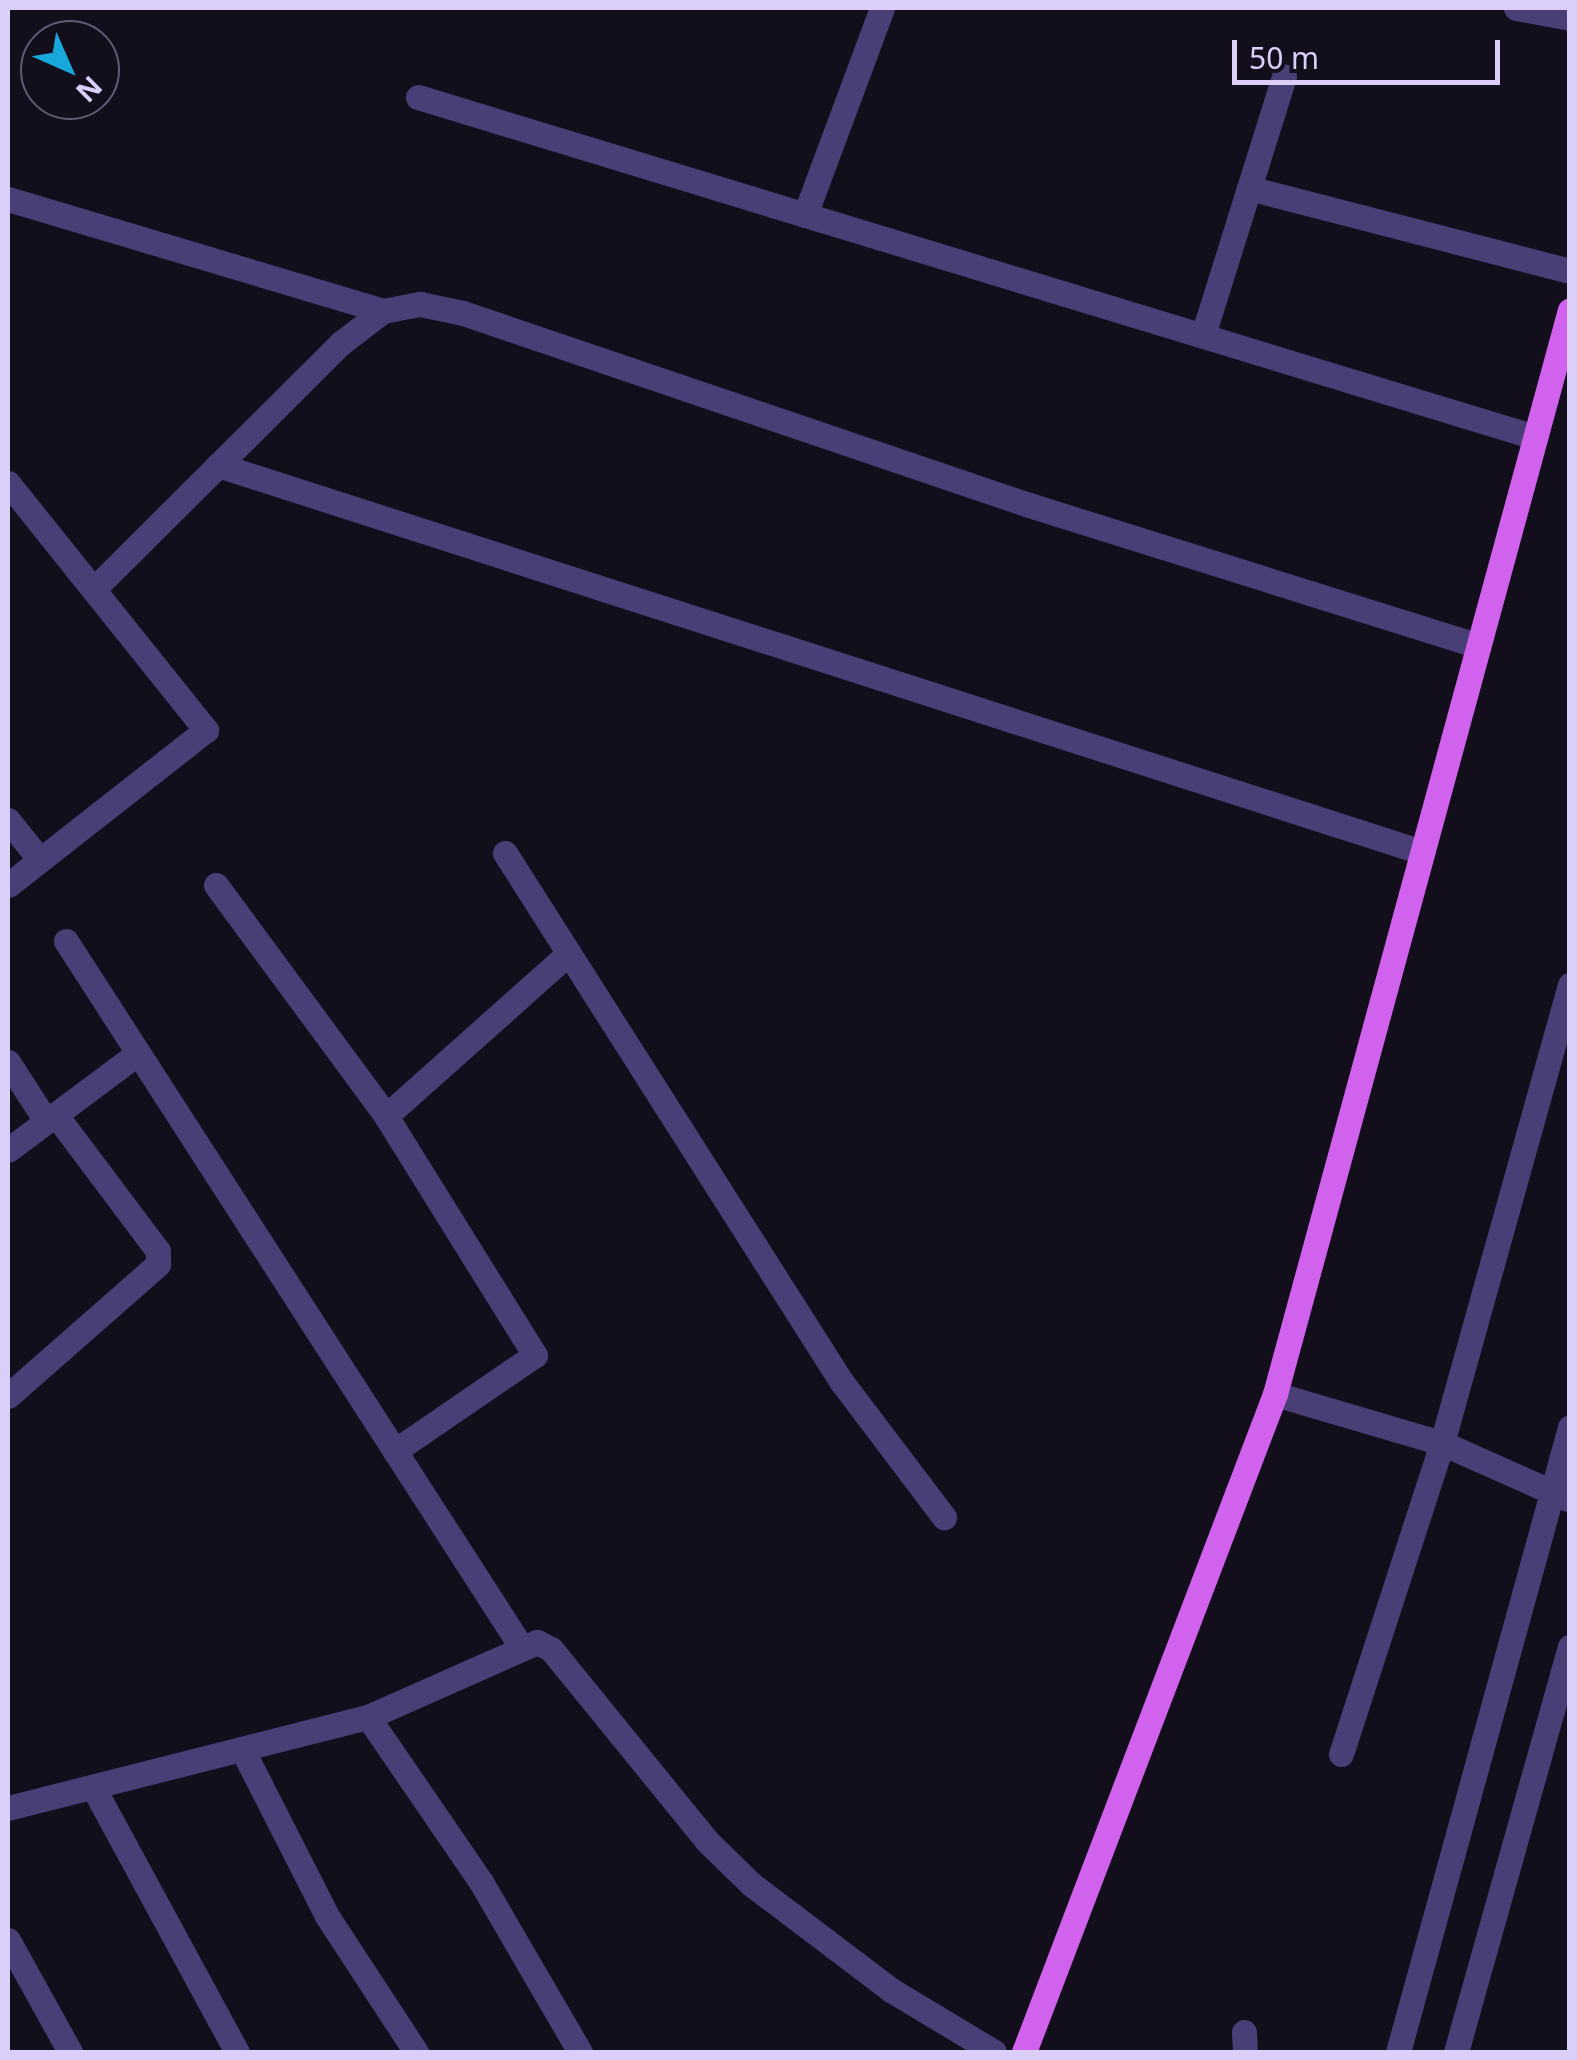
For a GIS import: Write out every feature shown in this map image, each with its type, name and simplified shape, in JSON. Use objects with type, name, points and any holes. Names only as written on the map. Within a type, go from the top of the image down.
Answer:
[{"type":"main road","points":[[1024,2052],[1182,1649],[1275,1394],[1570,310]]},
{"type":"street","points":[[805,215],[882,8]]},
{"type":"street","points":[[1516,8],[1570,18]]},
{"type":"street","points":[[1203,335],[1284,76]]},
{"type":"street","points":[[418,97],[1535,437]]},
{"type":"street","points":[[1248,188],[1570,271]]},
{"type":"street","points":[[8,199],[382,311]]},
{"type":"street","points":[[104,580],[341,342],[382,311],[420,304],[463,312],[1026,504],[1478,646]]},
{"type":"street","points":[[218,466],[1422,852]]},
{"type":"street","points":[[8,483],[104,580],[206,730],[8,885]]},
{"type":"street","points":[[8,820],[40,860]]},
{"type":"street","points":[[505,853],[841,1380],[944,1517]]},
{"type":"street","points":[[216,885],[386,1116],[535,1355],[396,1451]]},
{"type":"street","points":[[66,941],[520,1645]]},
{"type":"street","points":[[386,1116],[569,953]]},
{"type":"street","points":[[1340,1754],[1442,1443],[1570,985]]},
{"type":"street","points":[[8,1150],[138,1052]]},
{"type":"street","points":[[8,1062],[158,1251],[158,1264],[8,1396]]},
{"type":"street","points":[[1275,1394],[1442,1443],[1560,1496]]},
{"type":"street","points":[[1398,2052],[1560,1496],[1570,1426]]},
{"type":"street","points":[[8,1808],[368,1717],[520,1645],[551,1648],[706,1840],[751,1884],[891,1990],[994,2052]]},
{"type":"street","points":[[1456,2052],[1570,1648]]},
{"type":"street","points":[[368,1717],[481,1882],[580,2052]]},
{"type":"street","points":[[242,1749],[327,1916],[416,2052]]},
{"type":"street","points":[[93,1787],[237,2052]]},
{"type":"street","points":[[8,1940],[70,2052]]}]
